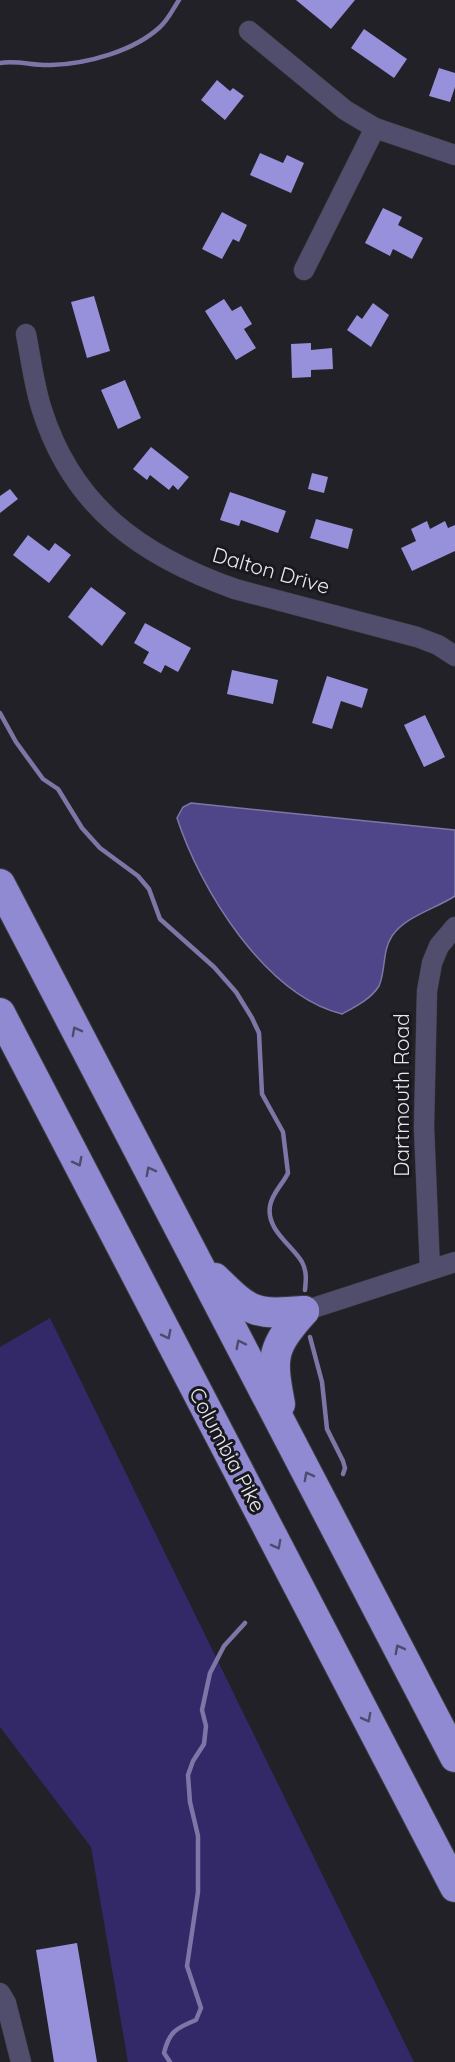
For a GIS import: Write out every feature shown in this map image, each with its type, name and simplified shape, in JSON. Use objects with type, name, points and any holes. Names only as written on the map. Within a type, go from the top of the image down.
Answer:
[{"type":"highway","points":[[0,884],[455,1757]]},
{"type":"highway","name":"Columbia Pike","points":[[0,1013],[455,1887]]},
{"type":"highway","points":[[196,1258],[234,1297],[254,1311],[278,1313],[304,1311]]},
{"type":"highway","points":[[286,1434],[273,1368],[274,1356],[286,1332],[304,1311]]},
{"type":"street","points":[[249,31],[345,110],[375,128],[455,155]]},
{"type":"street","points":[[304,270],[375,128]]},
{"type":"street","name":"Dalton Drive","points":[[26,334],[41,408],[64,465],[100,511],[126,535],[183,568],[235,589],[385,627],[438,645],[454,654]]},
{"type":"street","name":"Dartmouth Road","points":[[430,1270],[424,1127],[427,991],[432,963],[439,946],[455,927]]},
{"type":"street","points":[[304,1311],[455,1262]]},
{"type":"street","points":[[0,1993],[6,2003],[21,2062]]},
{"type":"shaded area","points":[[191,803],[455,830],[455,896],[413,918],[398,929],[389,942],[383,974],[376,991],[342,1014],[314,1003],[287,985],[239,936],[202,876],[177,818],[183,807]]},
{"type":"shaded area","points":[[50,1318],[414,2062],[128,2062],[91,1847],[0,1727],[0,1347]]},
{"type":"building","points":[[296,0],[355,0],[331,29]]},
{"type":"building","points":[[364,29],[407,59],[394,78],[351,48]]},
{"type":"building","points":[[439,68],[455,73],[455,87],[450,102],[429,96]]},
{"type":"building","points":[[217,80],[230,91],[233,88],[244,96],[225,120],[201,100]]},
{"type":"building","points":[[260,153],[283,163],[287,155],[304,163],[291,193],[250,175]]},
{"type":"building","points":[[383,208],[402,217],[398,225],[423,238],[412,259],[393,249],[390,256],[365,243]]},
{"type":"building","points":[[222,212],[247,225],[239,242],[233,239],[222,259],[202,249]]},
{"type":"building","points":[[94,296],[110,351],[87,358],[71,302]]},
{"type":"building","points":[[224,299],[232,311],[241,306],[252,324],[244,329],[256,348],[236,360],[205,311]]},
{"type":"building","points":[[373,303],[389,315],[371,347],[347,330],[357,315],[362,319]]},
{"type":"building","points":[[311,343],[311,350],[332,348],[333,369],[311,370],[311,377],[292,378],[291,344]]},
{"type":"building","points":[[125,380],[141,418],[118,429],[101,390]]},
{"type":"building","points":[[151,447],[189,477],[178,490],[173,485],[169,490],[150,475],[147,480],[133,469]]},
{"type":"building","points":[[312,473],[328,477],[324,493],[308,489]]},
{"type":"building","points":[[10,489],[18,499],[0,513],[0,496]]},
{"type":"building","points":[[230,492],[286,511],[278,533],[241,520],[239,526],[220,520]]},
{"type":"building","points":[[316,519],[353,529],[348,549],[310,538]]},
{"type":"building","points":[[427,521],[430,529],[445,521],[448,528],[455,525],[455,551],[412,571],[401,548],[416,541],[411,529]]},
{"type":"building","points":[[28,535],[49,551],[55,543],[71,555],[49,583],[13,555]]},
{"type":"building","points":[[91,587],[126,613],[102,646],[68,617]]},
{"type":"building","points":[[145,623],[191,648],[178,672],[165,665],[161,673],[143,663],[149,652],[134,643]]},
{"type":"building","points":[[232,670],[278,680],[273,704],[227,694]]},
{"type":"building","points":[[327,676],[368,689],[362,708],[341,701],[332,729],[312,723]]},
{"type":"building","points":[[425,715],[445,757],[424,767],[404,725]]},
{"type":"building","points":[[77,1943],[97,2062],[54,2062],[36,1950]]},
{"type":"waterway","points":[[0,63],[65,64],[109,55],[137,43],[160,27],[179,0]]},
{"type":"waterway","points":[[0,713],[16,742],[43,779],[58,789],[82,828],[100,848],[138,876],[149,889],[160,919],[214,967],[236,992],[252,1018],[259,1033],[262,1094],[283,1132],[288,1173],[273,1197],[270,1215],[276,1230],[304,1265],[305,1290]]},
{"type":"waterway","points":[[310,1337],[322,1382],[327,1429],[343,1461],[345,1468],[343,1474]]},
{"type":"waterway","points":[[170,2062],[164,2053],[168,2040],[178,2028],[196,2020],[201,2008],[187,1966],[198,1892],[198,1836],[190,1802],[188,1775],[193,1761],[204,1744],[206,1726],[202,1710],[210,1673],[224,1646],[245,1623]]}]
